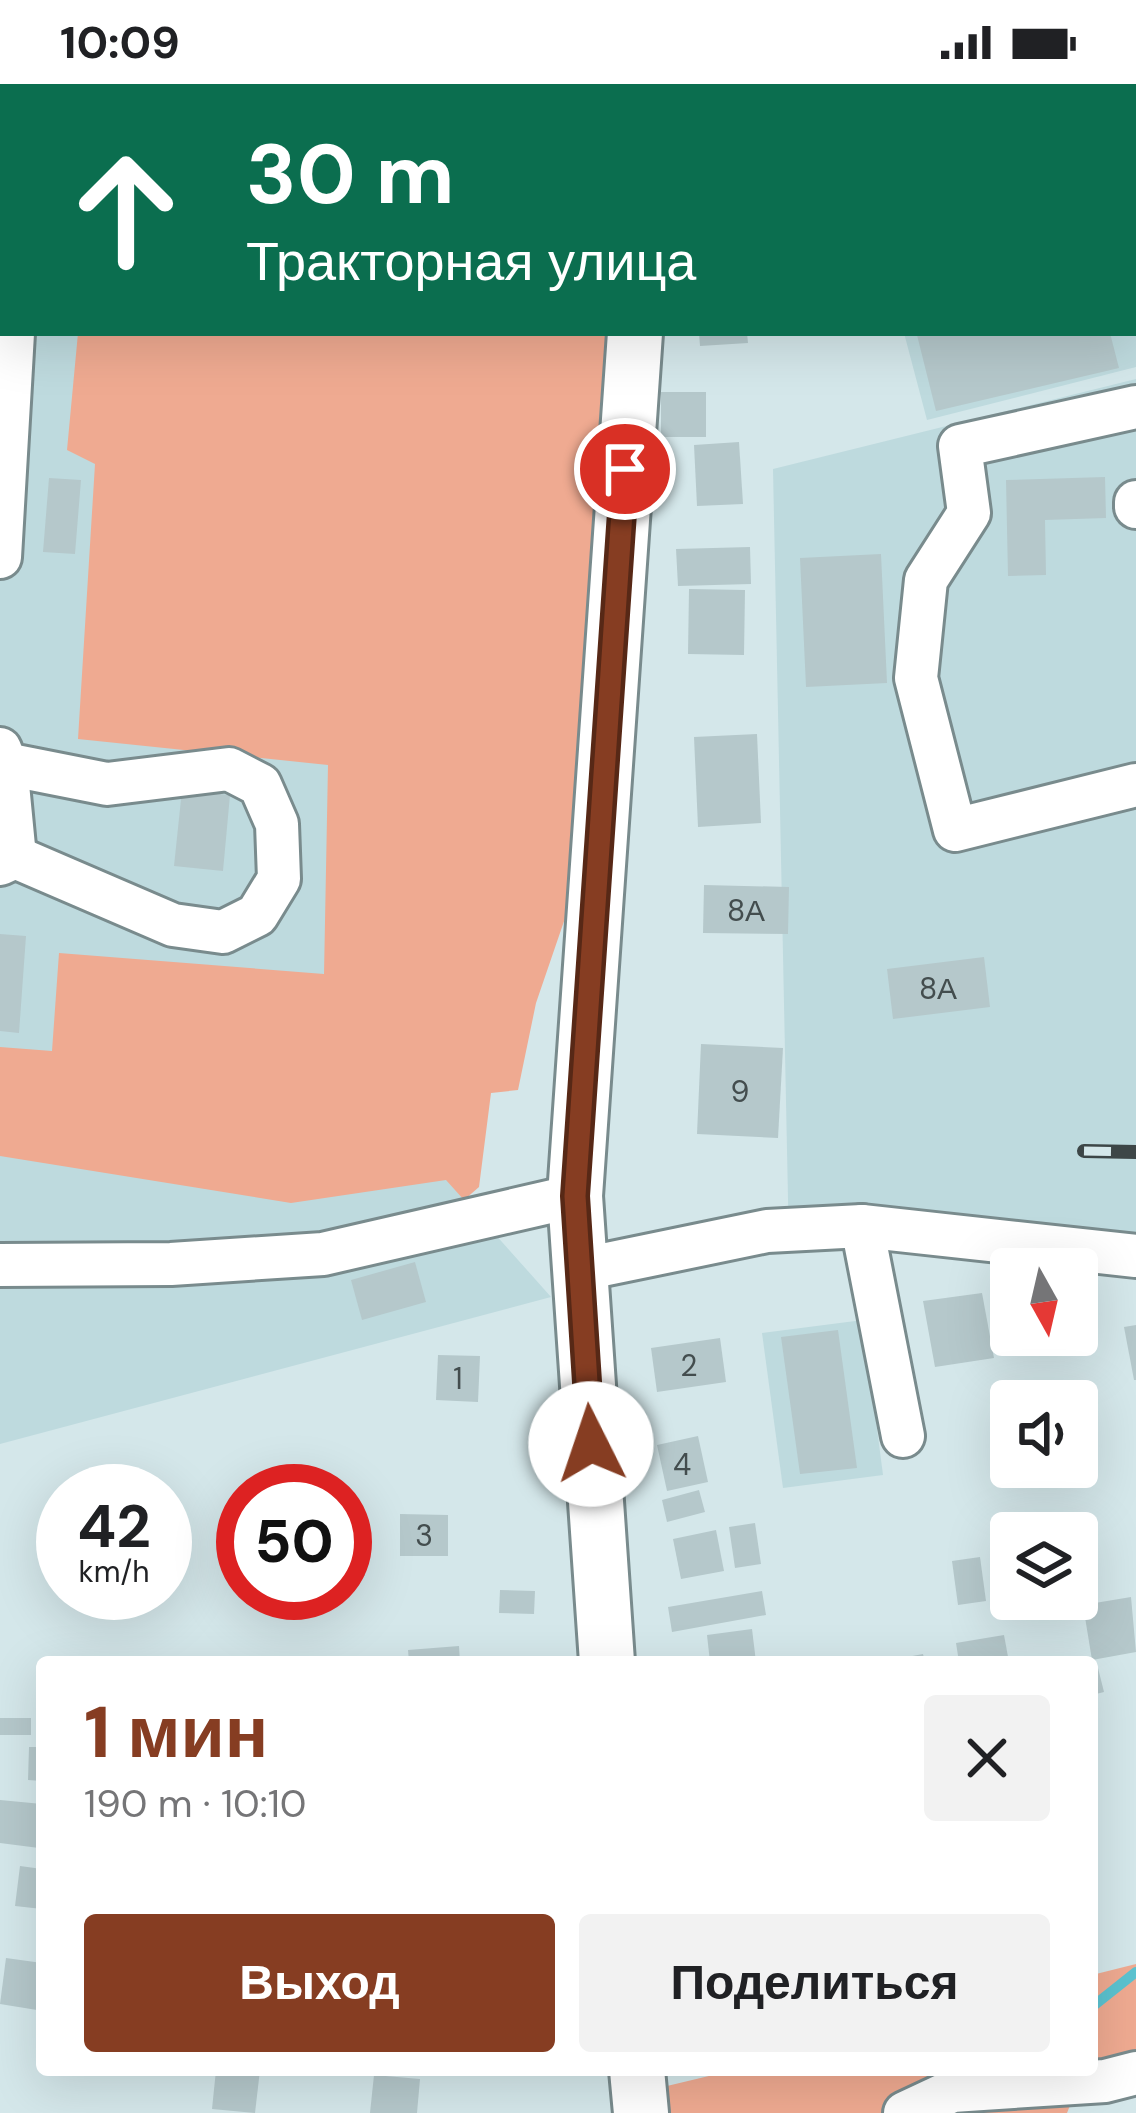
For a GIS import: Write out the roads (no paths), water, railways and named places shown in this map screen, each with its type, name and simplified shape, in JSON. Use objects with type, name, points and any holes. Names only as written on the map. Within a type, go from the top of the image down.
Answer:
[{"type":"main road","points":[[608,1656],[575,1196],[635,336]]},
{"type":"main road","points":[[638,2076],[640,2113]]},
{"type":"street","points":[[0,557],[13,336]]},
{"type":"street","points":[[1136,407],[960,446],[969,512],[926,580],[916,678],[955,830],[1136,785]]},
{"type":"street","points":[[3,757],[107,784],[230,769],[260,785],[278,824],[279,879],[257,915],[224,932],[172,925],[8,861],[3,757]]},
{"type":"street","points":[[0,1265],[171,1264],[323,1254],[575,1196]]},
{"type":"street","points":[[862,1226],[903,1436]]},
{"type":"street","points":[[578,1270],[767,1231],[862,1226],[1136,1256]]},
{"type":"street","points":[[905,2113],[952,2091],[1105,2081],[1136,2073]]},
{"type":"waterway","points":[[1098,2002],[1136,1972]]},
{"type":"railway","points":[[1084,1151],[1136,1152]]}]
